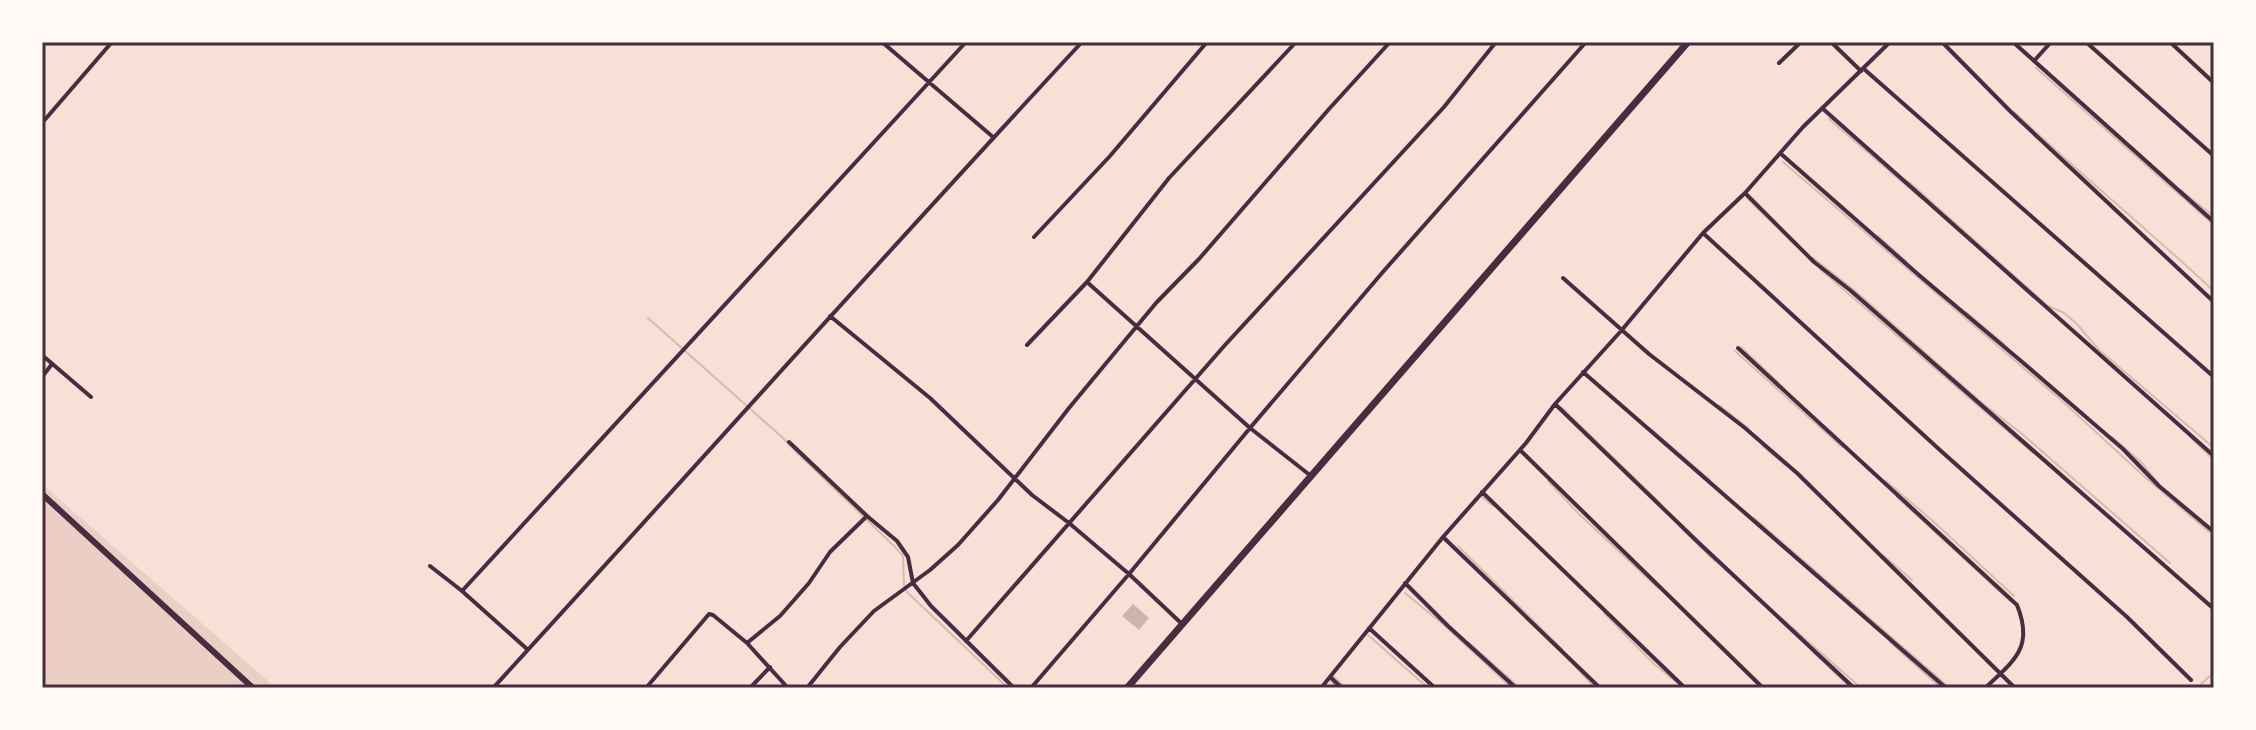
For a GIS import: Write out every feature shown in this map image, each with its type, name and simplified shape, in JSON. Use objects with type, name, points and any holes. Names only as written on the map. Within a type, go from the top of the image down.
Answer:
[{"type":"main road","points":[[1127,688],[1688,42]]},
{"type":"main road","points":[[42,494],[253,688]]},
{"type":"street","points":[[42,123],[112,42]]},
{"type":"street","points":[[882,42],[993,137]]},
{"type":"street","points":[[462,591],[966,42]]},
{"type":"street","points":[[493,688],[1082,42]]},
{"type":"street","points":[[1034,237],[1110,156],[1207,42]]},
{"type":"street","points":[[1027,345],[1087,282],[1169,178],[1296,42]]},
{"type":"street","points":[[807,688],[874,611],[958,545],[1016,478],[1136,327],[1390,42]]},
{"type":"street","points":[[966,641],[1196,378],[1444,107],[1496,42]]},
{"type":"street","points":[[1031,688],[1441,204],[1586,42]]},
{"type":"street","points":[[1779,63],[1801,42]]},
{"type":"street","points":[[1831,42],[2043,224],[2214,377]]},
{"type":"street","points":[[1321,688],[1443,537],[1703,233],[1745,193],[1822,108],[1890,42]]},
{"type":"street","points":[[1942,42],[2011,112],[2214,302]]},
{"type":"street","points":[[2013,42],[2214,222]]},
{"type":"street","points":[[2034,61],[2051,42]]},
{"type":"street","points":[[2086,42],[2214,156]]},
{"type":"street","points":[[2170,42],[2214,83]]},
{"type":"street","points":[[1822,108],[2214,456]]},
{"type":"street","points":[[1780,153],[2123,449],[2159,486],[2214,532]]},
{"type":"street","points":[[1745,193],[1814,262],[1850,290],[2214,609]]},
{"type":"street","points":[[1703,233],[2127,617],[2191,680]]},
{"type":"street","points":[[1563,278],[1621,331],[1797,473],[2015,688]]},
{"type":"street","points":[[1087,282],[1250,428],[1311,476]]},
{"type":"street","points":[[830,316],[930,398],[1032,495],[1129,574],[1182,624]]},
{"type":"street","points":[[1738,348],[2017,605],[2025,632],[2023,644],[2001,674],[1985,688]]},
{"type":"street","points":[[42,355],[91,397]]},
{"type":"street","points":[[42,377],[52,364]]},
{"type":"street","points":[[1583,372],[1946,688]]},
{"type":"street","points":[[1555,404],[1854,688]]},
{"type":"street","points":[[789,442],[865,518],[897,541],[908,557],[913,583],[931,606],[1014,688]]},
{"type":"street","points":[[1520,450],[1763,688]]},
{"type":"street","points":[[1482,492],[1685,688]]},
{"type":"street","points":[[747,643],[780,616],[809,583],[830,552],[865,518]]},
{"type":"street","points":[[1443,537],[1600,688]]},
{"type":"street","points":[[430,566],[528,650]]},
{"type":"street","points":[[1405,583],[1516,688]]},
{"type":"street","points":[[646,688],[709,614],[747,643],[788,688]]},
{"type":"street","points":[[1369,628],[1435,688]]},
{"type":"street","points":[[750,688],[770,667]]},
{"type":"street","points":[[1330,677],[1342,688]]},
{"type":"shaded area","points":[[42,484],[276,688],[42,688]]},
{"type":"building","points":[[1133,604],[1149,618],[1139,630],[1122,616]]},
{"type":"waterway","points":[[2036,68],[2214,225]]},
{"type":"waterway","points":[[2013,111],[2214,291]]},
{"type":"waterway","points":[[1829,119],[1922,199]]},
{"type":"waterway","points":[[1783,162],[2061,400],[2214,536]]},
{"type":"waterway","points":[[1909,182],[2048,306],[2064,313],[2077,324],[2098,349],[2214,448]]},
{"type":"waterway","points":[[2181,190],[2214,217]]},
{"type":"waterway","points":[[1747,198],[1795,245]]},
{"type":"waterway","points":[[1878,236],[1906,261]]},
{"type":"waterway","points":[[1813,258],[2170,563]]},
{"type":"waterway","points":[[1820,269],[2033,453]]},
{"type":"waterway","points":[[1966,312],[2004,344]]},
{"type":"waterway","points":[[648,318],[783,438],[894,546],[903,556],[907,592],[1008,688]]},
{"type":"waterway","points":[[1741,347],[1784,388]]},
{"type":"waterway","points":[[1735,351],[1842,447]]},
{"type":"waterway","points":[[1719,405],[1748,428]]},
{"type":"waterway","points":[[1562,408],[1660,503]]},
{"type":"waterway","points":[[1651,429],[1710,480]]},
{"type":"waterway","points":[[2112,437],[2142,463],[2158,483]]},
{"type":"waterway","points":[[2190,437],[2214,460]]},
{"type":"waterway","points":[[1763,446],[1785,465]]},
{"type":"waterway","points":[[1548,481],[1658,588]]},
{"type":"waterway","points":[[1886,481],[2014,596]]},
{"type":"waterway","points":[[1482,497],[1493,506]]},
{"type":"waterway","points":[[1897,497],[2009,600]]},
{"type":"waterway","points":[[1754,518],[1950,688]]},
{"type":"waterway","points":[[1680,527],[1715,561]]},
{"type":"waterway","points":[[1458,546],[1562,649]]},
{"type":"waterway","points":[[1884,556],[1912,580]]},
{"type":"waterway","points":[[1405,593],[1512,688]]},
{"type":"waterway","points":[[1604,613],[1675,681]]},
{"type":"waterway","points":[[1778,615],[1861,688]]},
{"type":"waterway","points":[[1368,635],[1428,688]]},
{"type":"waterway","points":[[1468,642],[1520,688]]},
{"type":"waterway","points":[[1890,642],[1941,688]]},
{"type":"waterway","points":[[1811,650],[1851,688]]},
{"type":"waterway","points":[[1573,664],[1595,688]]},
{"type":"waterway","points":[[2197,688],[2214,672]]},
{"type":"waterway","points":[[1334,677],[1346,688]]},
{"type":"waterway","points":[[1331,682],[1338,688]]}]
